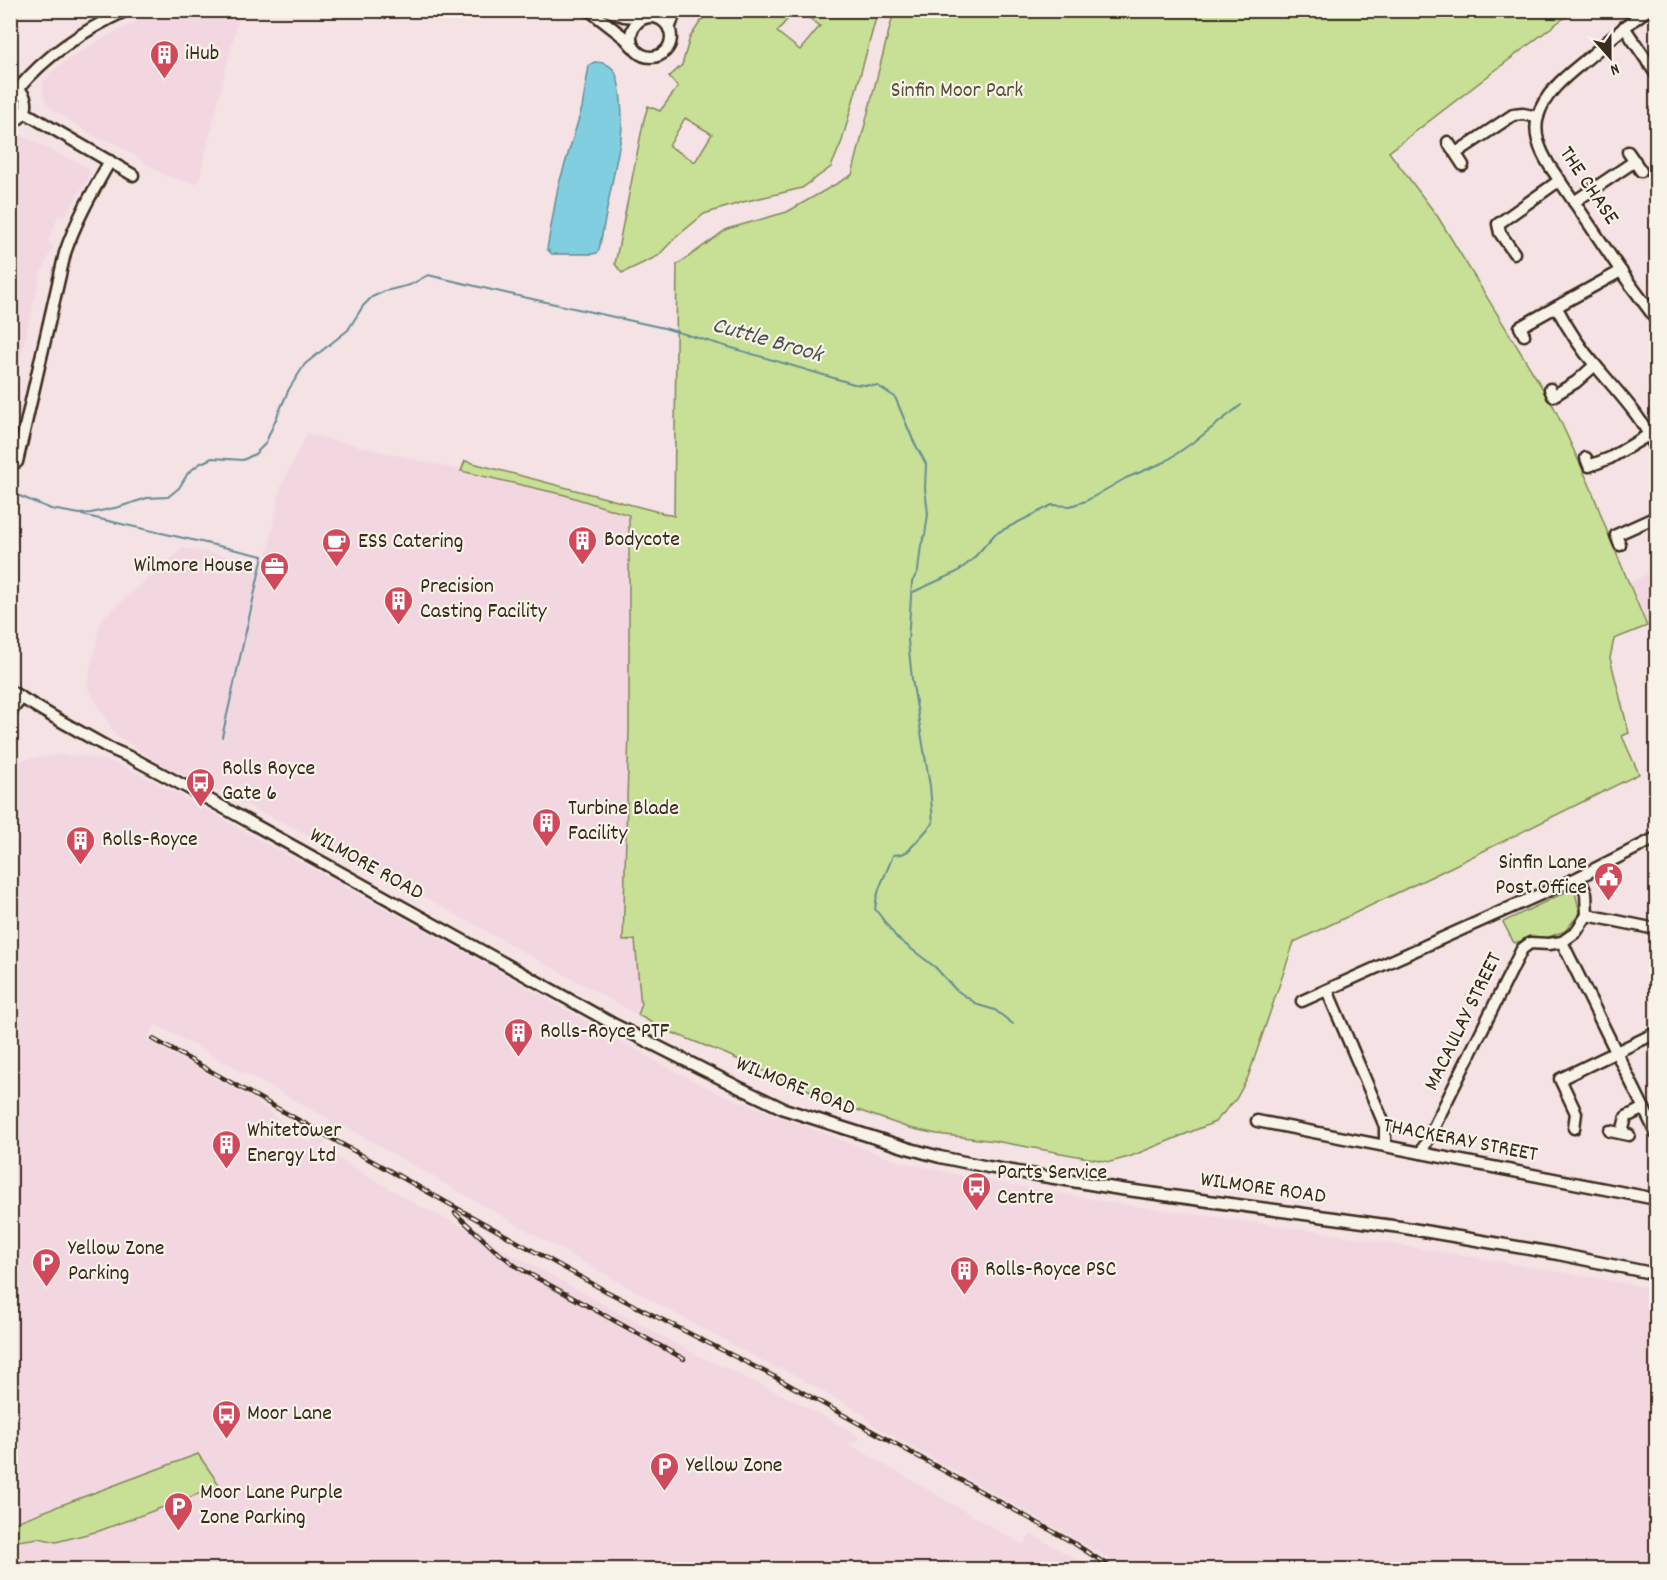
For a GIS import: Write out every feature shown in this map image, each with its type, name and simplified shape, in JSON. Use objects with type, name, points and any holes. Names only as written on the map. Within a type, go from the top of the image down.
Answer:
[{"type":"street","points":[[10,123],[20,118],[24,112],[26,100],[15,87],[73,40],[96,25],[127,10]]},
{"type":"street","points":[[589,10],[626,38],[643,55],[658,56],[669,45],[671,40],[669,29],[658,18],[624,16],[605,10]]},
{"type":"street","points":[[635,48],[632,44],[632,33],[636,24],[661,10]]},
{"type":"street","points":[[669,29],[676,10]]},
{"type":"street","points":[[1456,153],[1513,115],[1538,117],[1547,97],[1563,80],[1647,10]]},
{"type":"street","points":[[1624,27],[1656,74]]},
{"type":"street","points":[[24,112],[133,174]]},
{"type":"street","name":"THE CHASE","points":[[1538,117],[1537,133],[1540,150],[1624,276],[1656,319]]},
{"type":"street","points":[[1448,142],[1463,165]]},
{"type":"street","points":[[1574,202],[1631,157],[1641,171]]},
{"type":"street","points":[[17,462],[65,253],[73,230],[110,161]]},
{"type":"street","points":[[1514,253],[1500,233],[1498,224],[1560,180]]},
{"type":"street","points":[[1524,335],[1520,327],[1624,276]]},
{"type":"street","points":[[1557,308],[1569,331],[1633,408],[1650,434],[1656,449]]},
{"type":"street","points":[[1550,389],[1553,396],[1575,382],[1595,365]]},
{"type":"street","points":[[1586,458],[1589,466],[1600,462],[1650,434]]},
{"type":"street","points":[[1620,545],[1616,535],[1656,517]]},
{"type":"street","name":"WILMORE ROAD","points":[[10,691],[109,748],[190,789],[615,1025],[784,1109],[907,1148],[988,1167],[1120,1189],[1400,1227],[1553,1253],[1656,1274]]},
{"type":"street","points":[[10,713],[21,698]]},
{"type":"street","points":[[1302,1001],[1579,877],[1656,838]]},
{"type":"street","points":[[1579,877],[1586,893],[1587,915],[1576,932],[1562,942],[1649,1112],[1656,1133]]},
{"type":"street","points":[[1587,915],[1656,929]]},
{"type":"street","name":"MACAULAY STREET","points":[[1421,1153],[1522,949],[1530,943],[1562,942]]},
{"type":"street","points":[[1327,990],[1385,1126],[1385,1146]]},
{"type":"street","points":[[1574,1128],[1576,1113],[1560,1079],[1656,1033]]},
{"type":"street","points":[[1610,1131],[1626,1134],[1626,1117],[1649,1112]]},
{"type":"street","name":"THACKERAY STREET","points":[[1257,1121],[1656,1199]]},
{"type":"shaded area","points":[[166,11],[240,11],[198,184],[166,176],[112,141],[98,139],[55,111],[46,103],[43,93],[43,81],[66,61],[103,38],[142,19]]},
{"type":"shaded area","points":[[22,136],[89,168],[89,177],[65,215],[58,216],[48,241],[53,247],[41,273],[11,397],[10,143]]},
{"type":"shaded area","name":"Rolls-Royce","points":[[307,434],[565,495],[629,515],[629,730],[623,940],[635,940],[641,1007],[638,1015],[328,844],[162,765],[115,734],[87,686],[101,620],[183,548],[266,563],[281,486]]},
{"type":"shaded area","points":[[1656,569],[1656,645],[1631,583]]},
{"type":"shaded area","name":"Rolls-Royce","points":[[56,755],[84,756],[113,762],[152,780],[493,968],[659,1063],[718,1093],[900,1162],[983,1180],[1113,1203],[1315,1231],[1656,1289],[1656,1569],[1128,1569],[870,1423],[865,1415],[780,1367],[777,1369],[644,1296],[343,1125],[332,1135],[324,1130],[331,1120],[155,1024],[147,1040],[257,1101],[292,1131],[310,1142],[317,1136],[325,1141],[321,1148],[426,1210],[466,1228],[476,1236],[481,1231],[499,1248],[691,1352],[825,1417],[861,1438],[849,1444],[1023,1545],[1031,1534],[1094,1569],[11,1569],[10,765],[27,759]]},
{"type":"green space","points":[[708,11],[794,11],[777,32],[800,50],[820,26],[800,11],[878,11],[842,141],[831,167],[802,188],[704,214],[675,238],[658,256],[622,273],[615,264],[644,119],[648,106],[660,111],[678,87],[669,77],[682,65],[690,37]],"holes":[[[685,118],[712,134],[695,162],[669,146]]]},
{"type":"green space","name":"Sinfin Moor Park","points":[[894,11],[1575,11],[1389,152],[1438,217],[1554,407],[1591,488],[1647,626],[1614,639],[1610,658],[1629,733],[1622,736],[1639,774],[1294,942],[1248,1077],[1236,1099],[1215,1122],[1129,1157],[1110,1162],[909,1128],[849,1107],[663,1029],[638,1015],[641,1007],[635,940],[623,941],[629,730],[629,515],[565,495],[461,471],[465,461],[674,516],[677,265],[727,229],[787,212],[852,175]]},
{"type":"green space","points":[[1574,888],[1580,913],[1565,931],[1546,938],[1534,937],[1514,943],[1503,922]]},
{"type":"green space","points":[[198,1454],[220,1486],[99,1531],[56,1542],[39,1538],[11,1542],[13,1523]]},
{"type":"water","points":[[594,62],[608,65],[615,73],[620,90],[622,111],[621,137],[599,250],[592,254],[552,254],[547,249],[558,187],[582,108],[589,66]]},
{"type":"waterway","name":"Cuttle Brook","points":[[10,492],[51,509],[80,514],[91,513],[147,498],[168,497],[179,488],[188,473],[199,464],[212,458],[243,460],[255,454],[265,444],[289,389],[305,364],[348,330],[363,306],[372,297],[385,291],[410,285],[428,275],[664,328],[854,384],[878,386],[895,397],[926,464],[925,488],[928,514],[918,571],[912,582],[908,641],[930,786],[933,823],[908,851],[893,855],[880,887],[875,909],[897,938],[935,967],[955,989],[978,1005],[995,1010],[1013,1024]]},
{"type":"waterway","points":[[911,593],[957,572],[972,560],[995,534],[1052,505],[1070,506],[1086,501],[1126,478],[1165,462],[1241,405]]},
{"type":"waterway","points":[[82,515],[263,556],[222,737]]},
{"type":"railway","points":[[153,1039],[602,1289],[775,1377],[1072,1542],[1115,1570]]},
{"type":"railway","points":[[455,1213],[517,1267],[684,1359]]},
{"type":"place","name":"iHub","points":[[164,80]]},
{"type":"place","name":"Bodycote","points":[[583,566]]},
{"type":"place","name":"ESS Catering","points":[[337,568]]},
{"type":"place","name":"Wilmore House","points":[[274,592]]},
{"type":"place","name":"Precision Casting Facility","points":[[399,626]]},
{"type":"place","name":"Rolls Royce Gate 6","points":[[201,808]]},
{"type":"place","name":"Turbine Blade Facility","points":[[547,848]]},
{"type":"place","name":"Rolls-Royce","points":[[81,866]]},
{"type":"place","name":"Sinfin Lane Post Office","points":[[1608,902]]},
{"type":"place","name":"Rolls-Royce PTF","points":[[519,1058]]},
{"type":"place","name":"Whitetower Energy Ltd","points":[[226,1170]]},
{"type":"place","name":"Parts Service Centre","points":[[976,1212]]},
{"type":"place","name":"Yellow Zone Parking","points":[[47,1288]]},
{"type":"place","name":"Rolls-Royce PSC","points":[[964,1296]]},
{"type":"place","name":"Moor Lane","points":[[226,1440]]},
{"type":"place","name":"Yellow Zone","points":[[665,1492]]},
{"type":"place","name":"Moor Lane Purple Zone Parking","points":[[179,1532]]}]
